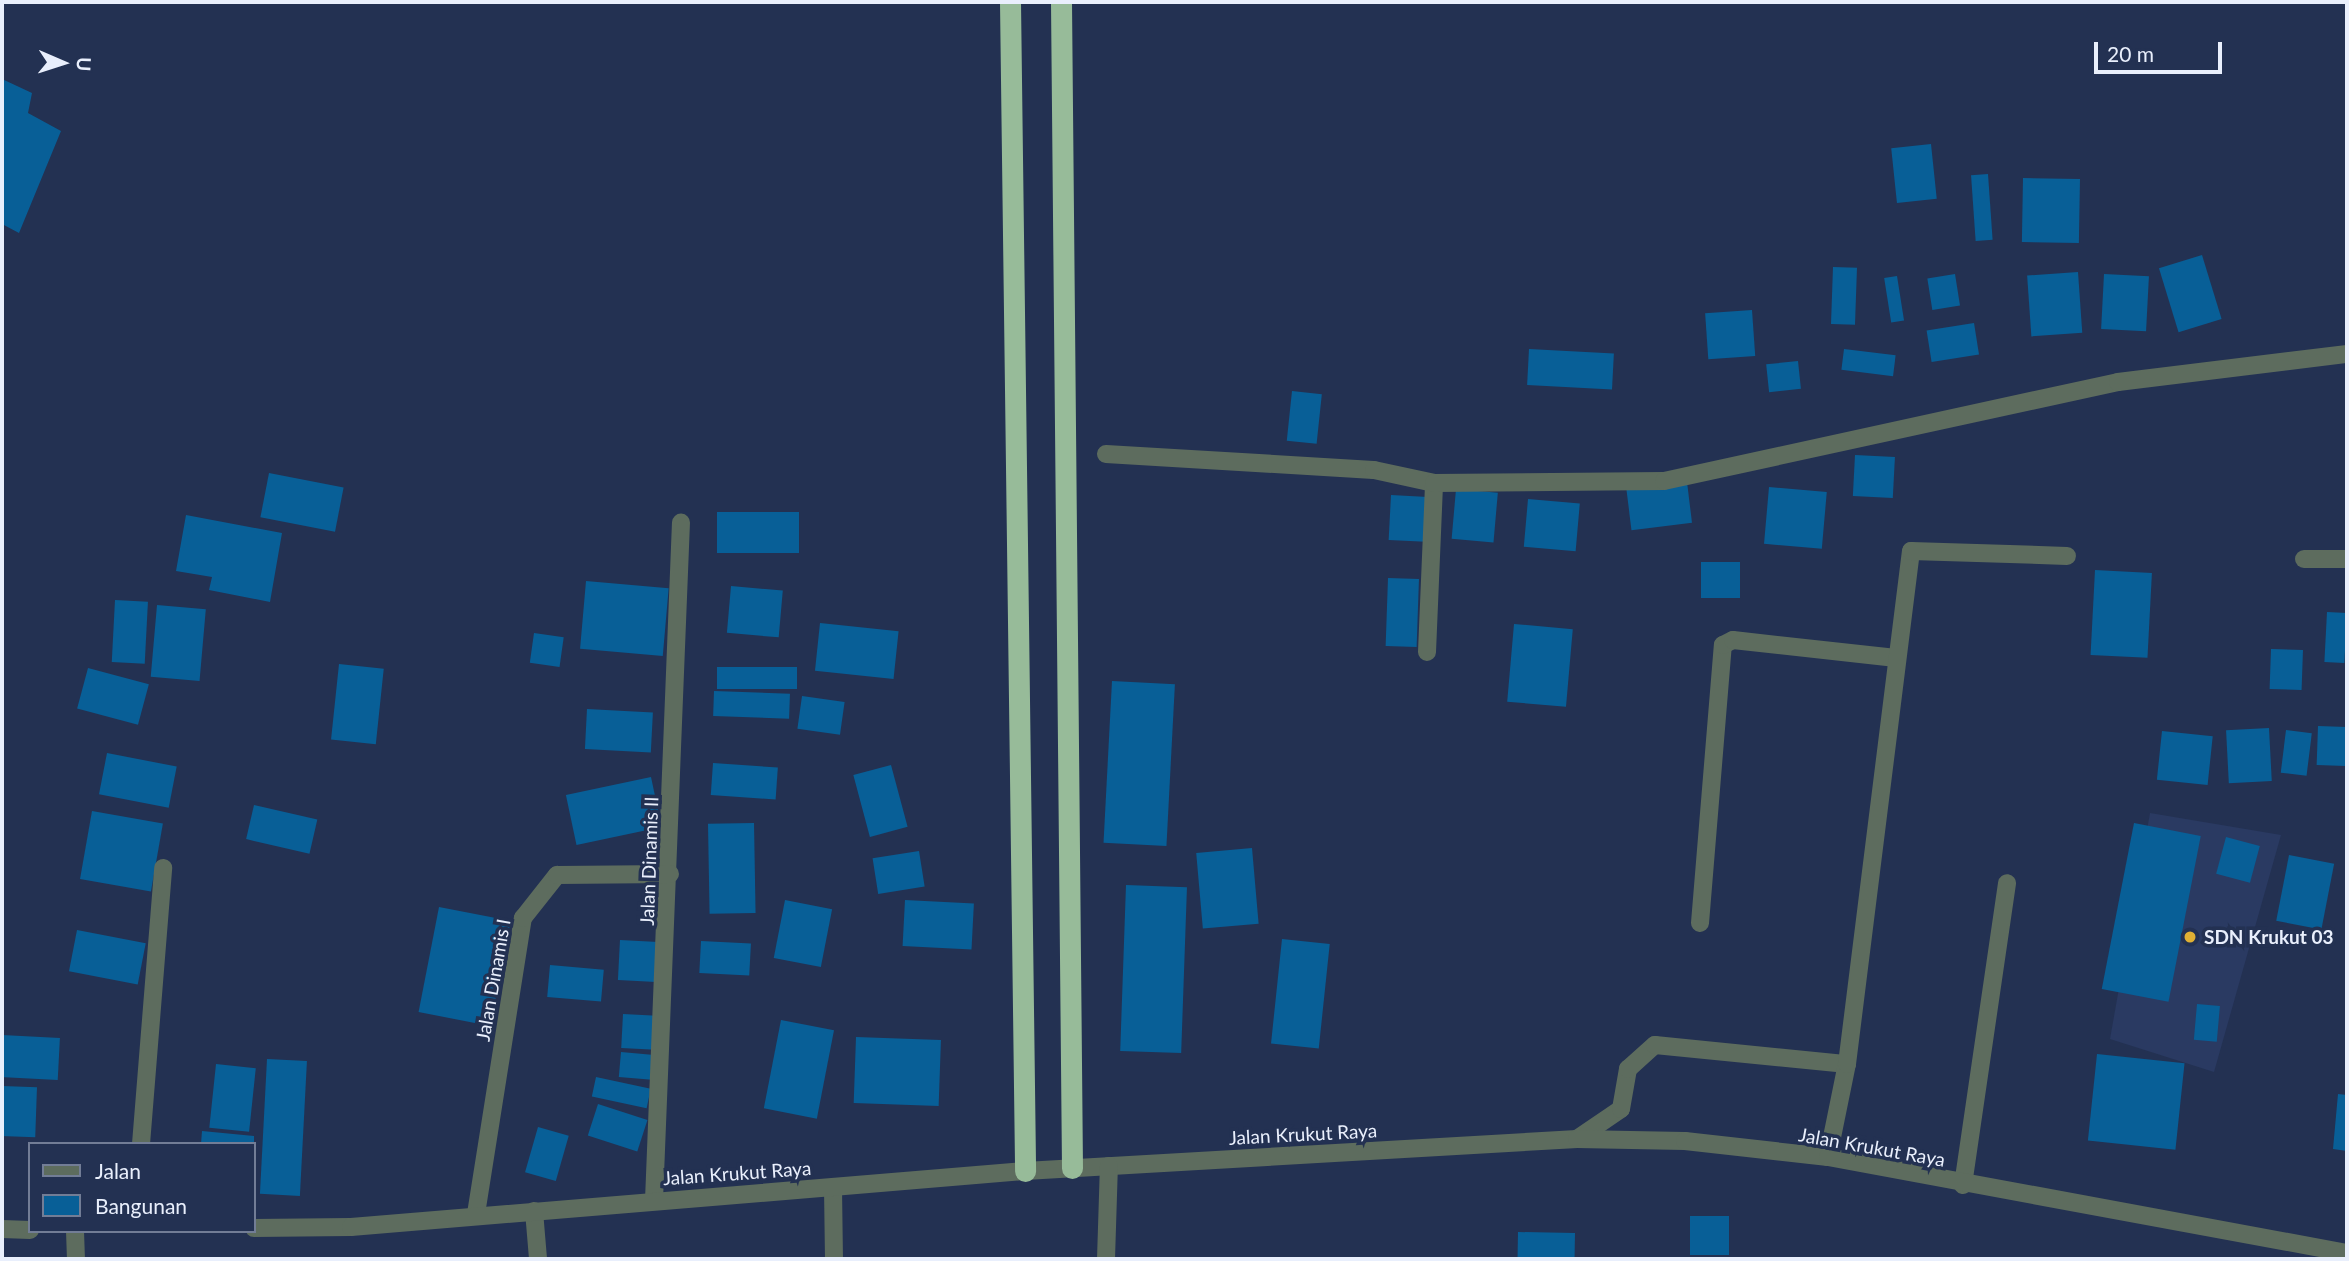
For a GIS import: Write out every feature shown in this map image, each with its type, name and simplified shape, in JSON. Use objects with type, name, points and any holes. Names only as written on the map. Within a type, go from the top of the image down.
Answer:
[{"type":"highway","points":[[1010,2],[1025,1171]]},
{"type":"highway","points":[[1061,2],[1072,1168]]},
{"type":"street","points":[[1106,454],[1374,470],[1434,483],[1664,481],[2118,382],[2347,354]]},
{"type":"street","points":[[1427,652],[1434,483]]},
{"type":"street","name":"Jalan Dinamis II","points":[[654,1199],[670,874],[681,523]]},
{"type":"street","points":[[1828,1157],[1847,1064],[1911,551],[2067,556]]},
{"type":"street","points":[[2304,559],[2347,559]]},
{"type":"street","points":[[1700,923],[1723,645],[1733,639],[1896,658]]},
{"type":"street","points":[[141,1142],[163,868]]},
{"type":"street","name":"Jalan Dinamis I","points":[[476,1214],[523,918],[557,875],[670,874]]},
{"type":"street","points":[[1963,1185],[2007,883]]},
{"type":"street","points":[[1577,1139],[1621,1109],[1628,1069],[1655,1045],[1847,1064]]},
{"type":"street","name":"Jalan Krukut Raya","points":[[256,1228],[351,1227],[654,1199],[833,1188],[1025,1171],[1577,1139],[1685,1141],[1828,1157],[1963,1185],[2347,1252]]},
{"type":"street","points":[[1107,1259],[1109,1166]]},
{"type":"street","points":[[833,1188],[834,1259]]},
{"type":"street","points":[[534,1211],[537,1254]]},
{"type":"street","points":[[2,1229],[28,1230]]},
{"type":"street","points":[[75,1233],[76,1259]]},
{"type":"shaded area","name":"SDN Krukut 03","points":[[2150,813],[2281,835],[2214,1072],[2110,1039]]},
{"type":"building","points":[[2,79],[32,93],[28,113],[61,131],[19,233],[2,224]]},
{"type":"building","points":[[1931,144],[1937,199],[1897,203],[1891,148]]},
{"type":"building","points":[[1988,174],[1993,240],[1976,241],[1971,175]]},
{"type":"building","points":[[2023,178],[2080,179],[2079,243],[2022,242]]},
{"type":"building","points":[[2202,255],[2222,319],[2179,332],[2159,268]]},
{"type":"building","points":[[1833,267],[1857,268],[1855,325],[1831,324]]},
{"type":"building","points":[[2078,272],[2082,333],[2031,336],[2027,276]]},
{"type":"building","points":[[1955,274],[1960,306],[1932,310],[1927,278]]},
{"type":"building","points":[[2104,274],[2149,276],[2146,331],[2101,329]]},
{"type":"building","points":[[1897,276],[1904,320],[1891,322],[1884,278]]},
{"type":"building","points":[[1752,310],[1755,356],[1708,359],[1705,313]]},
{"type":"building","points":[[1974,323],[1979,355],[1932,362],[1927,331]]},
{"type":"building","points":[[1529,349],[1614,353],[1612,389],[1527,385]]},
{"type":"building","points":[[1844,349],[1896,355],[1893,376],[1841,370]]},
{"type":"building","points":[[1798,361],[1801,389],[1769,392],[1766,364]]},
{"type":"building","points":[[1292,391],[1322,394],[1317,444],[1287,441]]},
{"type":"building","points":[[1855,455],[1895,457],[1893,498],[1853,496]]},
{"type":"building","points":[[269,473],[344,488],[335,532],[260,517]]},
{"type":"building","points":[[1687,482],[1692,523],[1631,530],[1626,489]]},
{"type":"building","points":[[1769,487],[1827,492],[1822,549],[1764,544]]},
{"type":"building","points":[[1456,489],[1498,493],[1493,542],[1452,539]]},
{"type":"building","points":[[1391,495],[1428,497],[1426,542],[1389,540]]},
{"type":"building","points":[[1528,499],[1580,504],[1576,551],[1524,547]]},
{"type":"building","points":[[717,512],[799,512],[799,553],[717,553]]},
{"type":"building","points":[[186,515],[282,533],[270,602],[209,590],[212,577],[176,571]]},
{"type":"building","points":[[1701,562],[1740,562],[1740,598],[1701,598]]},
{"type":"building","points":[[2095,570],[2152,573],[2147,658],[2091,655]]},
{"type":"building","points":[[1388,578],[1419,579],[1417,647],[1386,646]]},
{"type":"building","points":[[586,581],[669,588],[663,656],[580,649]]},
{"type":"building","points":[[731,586],[783,591],[779,637],[727,633]]},
{"type":"building","points":[[115,600],[148,602],[145,664],[112,662]]},
{"type":"building","points":[[157,605],[206,609],[200,681],[151,677]]},
{"type":"building","points":[[2327,612],[2347,613],[2344,663],[2324,662]]},
{"type":"building","points":[[820,623],[899,631],[894,679],[815,671]]},
{"type":"building","points":[[1514,624],[1573,629],[1566,707],[1507,702]]},
{"type":"building","points":[[534,633],[564,637],[560,667],[530,663]]},
{"type":"building","points":[[2271,649],[2303,650],[2302,690],[2270,689]]},
{"type":"building","points":[[339,664],[384,669],[376,744],[331,740]]},
{"type":"building","points":[[717,667],[797,667],[797,689],[717,689]]},
{"type":"building","points":[[88,668],[149,684],[138,725],[77,709]]},
{"type":"building","points":[[1112,681],[1175,684],[1166,846],[1104,843]]},
{"type":"building","points":[[714,691],[790,694],[789,719],[713,716]]},
{"type":"building","points":[[802,696],[845,702],[840,735],[797,729]]},
{"type":"building","points":[[587,709],[653,712],[651,752],[585,749]]},
{"type":"building","points":[[2318,726],[2347,727],[2346,766],[2317,765]]},
{"type":"building","points":[[2269,728],[2272,781],[2229,783],[2226,730]]},
{"type":"building","points":[[2286,730],[2312,733],[2307,776],[2281,773]]},
{"type":"building","points":[[2162,731],[2213,736],[2208,785],[2157,780]]},
{"type":"building","points":[[107,753],[177,767],[169,808],[99,794]]},
{"type":"building","points":[[713,763],[778,768],[776,799],[711,795]]},
{"type":"building","points":[[891,765],[908,827],[870,837],[853,775]]},
{"type":"building","points":[[651,777],[662,827],[577,845],[566,795]]},
{"type":"building","points":[[254,805],[317,820],[309,854],[246,839]]},
{"type":"building","points":[[92,811],[163,824],[151,891],[80,879]]},
{"type":"building","points":[[754,823],[756,913],[710,914],[708,824]]},
{"type":"building","points":[[2134,823],[2201,836],[2169,1002],[2102,989]]},
{"type":"building","points":[[2226,837],[2260,846],[2250,883],[2216,874]]},
{"type":"building","points":[[1252,848],[1259,924],[1203,929],[1196,853]]},
{"type":"building","points":[[919,851],[925,887],[878,894],[873,858]]},
{"type":"building","points":[[2289,855],[2334,864],[2321,930],[2276,921]]},
{"type":"building","points":[[1126,885],[1187,887],[1181,1053],[1120,1051]]},
{"type":"building","points":[[785,900],[832,909],[821,967],[774,958]]},
{"type":"building","points":[[905,900],[974,904],[971,950],[903,946]]},
{"type":"building","points":[[439,907],[511,921],[490,1026],[419,1012]]},
{"type":"building","points":[[77,930],[146,943],[138,985],[69,971]]},
{"type":"building","points":[[1282,939],[1330,944],[1319,1048],[1271,1043]]},
{"type":"building","points":[[620,940],[663,942],[661,982],[618,980]]},
{"type":"building","points":[[701,941],[751,944],[749,976],[699,973]]},
{"type":"building","points":[[550,965],[604,970],[601,1002],[547,997]]},
{"type":"building","points":[[2197,1004],[2220,1006],[2217,1042],[2194,1040]]},
{"type":"building","points":[[623,1014],[657,1016],[655,1050],[621,1048]]},
{"type":"building","points":[[781,1020],[834,1030],[817,1119],[764,1108]]},
{"type":"building","points":[[2,1035],[60,1038],[58,1080],[2,1077]]},
{"type":"building","points":[[856,1037],[941,1040],[939,1106],[854,1103]]},
{"type":"building","points":[[621,1052],[657,1055],[655,1080],[619,1077]]},
{"type":"building","points":[[2097,1054],[2185,1063],[2175,1150],[2088,1141]]},
{"type":"building","points":[[267,1059],[307,1061],[300,1196],[260,1194]]},
{"type":"building","points":[[216,1064],[256,1068],[249,1132],[209,1128]]},
{"type":"building","points":[[596,1077],[651,1089],[647,1108],[592,1097]]},
{"type":"building","points":[[2,1086],[37,1087],[35,1137],[2,1136]]},
{"type":"building","points":[[2338,1094],[2347,1095],[2347,1151],[2333,1149]]},
{"type":"building","points":[[598,1104],[647,1120],[637,1151],[588,1135]]},
{"type":"building","points":[[538,1127],[569,1136],[556,1181],[525,1172]]},
{"type":"building","points":[[202,1131],[254,1136],[254,1142],[201,1142]]},
{"type":"building","points":[[1690,1216],[1729,1216],[1729,1255],[1690,1255]]},
{"type":"building","points":[[1518,1232],[1575,1233],[1575,1259],[1518,1259]]},
{"type":"place","name":"SDN Krukut 03","points":[[2190,937]]}]
